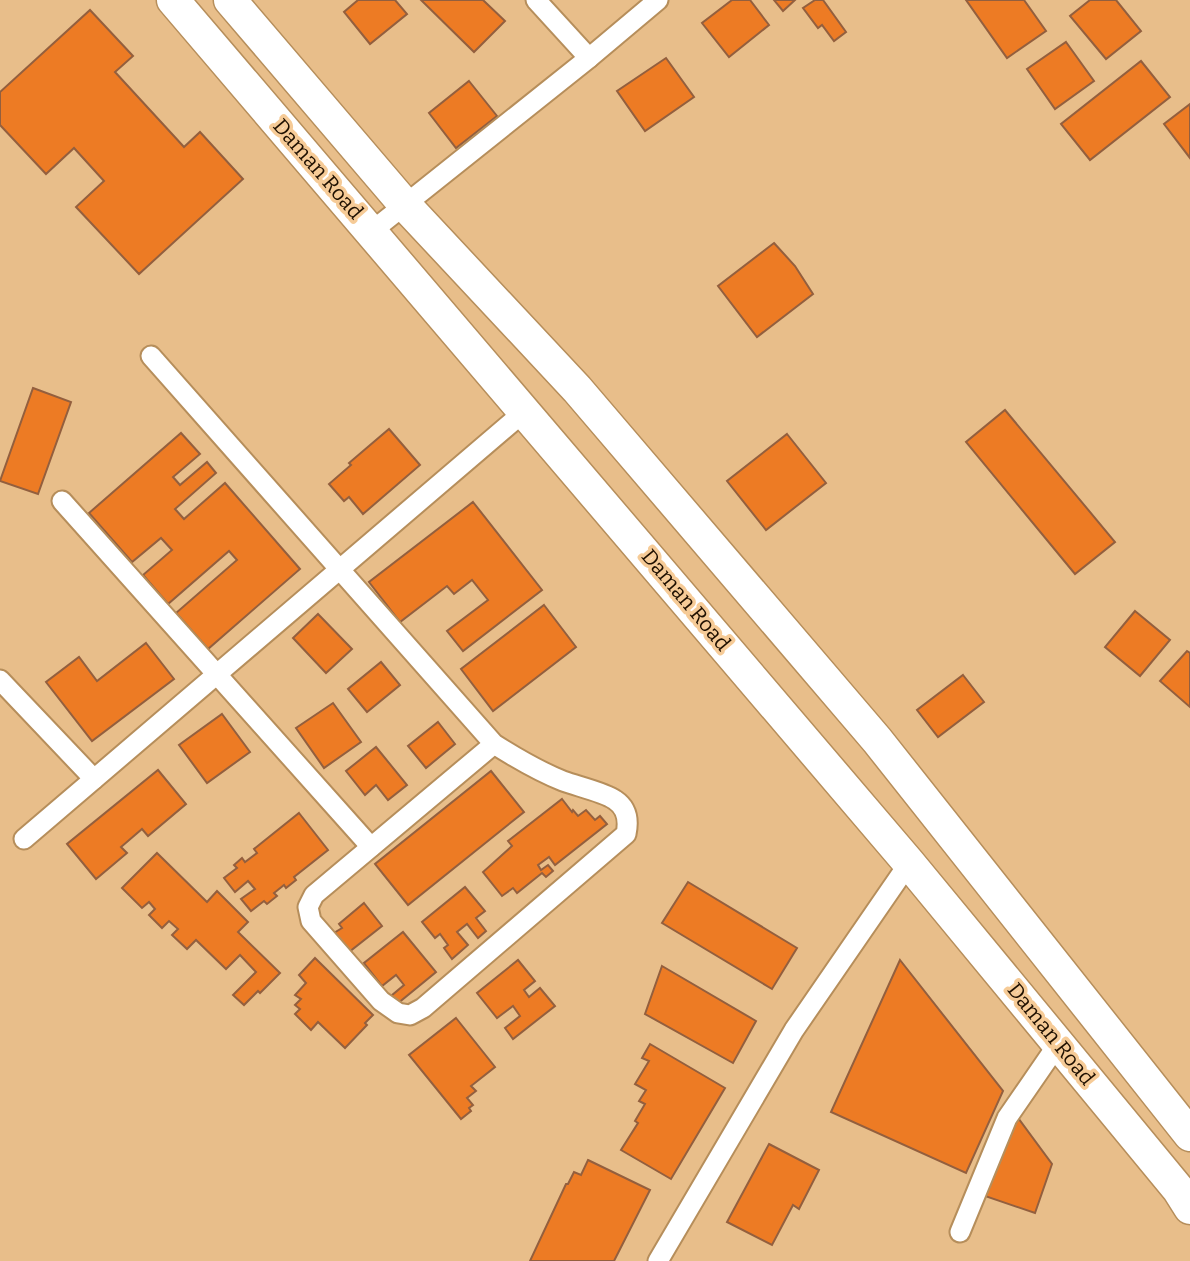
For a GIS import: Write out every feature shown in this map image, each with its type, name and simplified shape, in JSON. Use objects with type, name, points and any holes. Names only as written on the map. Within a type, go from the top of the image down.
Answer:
[{"type":"main road","name":"Daman Road","points":[[173,0],[909,863],[1058,1044],[1186,1191]]},
{"type":"main road","points":[[230,0],[405,205],[577,389],[877,740],[1190,1135]]},
{"type":"street","points":[[536,0],[589,58]]},
{"type":"street","points":[[372,231],[658,0]]},
{"type":"street","points":[[151,356],[494,744],[561,780],[614,799],[625,809],[629,822],[626,834],[423,1009],[410,1015],[398,1013],[381,1001],[311,921],[308,907],[314,895],[494,744]]},
{"type":"street","points":[[24,839],[525,411]]},
{"type":"street","points":[[62,501],[372,847]]},
{"type":"street","points":[[0,680],[94,779]]},
{"type":"street","points":[[658,1261],[794,1030],[909,863]]},
{"type":"street","points":[[960,1232],[1007,1118],[1058,1044]]},
{"type":"building","points":[[358,0],[395,0],[407,14],[370,44],[344,12]]},
{"type":"building","points":[[421,0],[483,0],[505,21],[474,52]]},
{"type":"building","points":[[732,0],[750,0],[769,25],[729,57],[702,23]]},
{"type":"building","points":[[774,0],[795,0],[783,11]]},
{"type":"building","points":[[815,0],[823,0],[846,32],[834,41],[822,25],[818,28],[803,8]]},
{"type":"building","points":[[966,0],[1024,0],[1046,31],[1007,58]]},
{"type":"building","points":[[1090,0],[1116,0],[1141,31],[1106,59],[1070,16]]},
{"type":"building","points":[[90,10],[133,56],[115,72],[184,147],[200,132],[243,179],[139,274],[76,207],[104,181],[74,148],[46,174],[0,125],[0,92]]},
{"type":"building","points":[[1066,42],[1094,81],[1055,109],[1027,69]]},
{"type":"building","points":[[666,58],[694,97],[645,131],[617,91]]},
{"type":"building","points":[[1141,61],[1170,97],[1090,160],[1061,124]]},
{"type":"building","points":[[469,81],[497,116],[456,148],[429,113]]},
{"type":"building","points":[[1190,104],[1190,158],[1164,124]]},
{"type":"building","points":[[774,243],[795,266],[813,294],[757,337],[718,286]]},
{"type":"building","points":[[33,388],[71,402],[38,494],[0,481]]},
{"type":"building","points":[[1005,410],[1115,542],[1075,574],[966,442]]},
{"type":"building","points":[[389,429],[420,465],[363,514],[349,497],[344,501],[329,484]]},
{"type":"building","points":[[181,433],[200,454],[173,477],[180,485],[207,462],[216,473],[175,509],[184,519],[225,483],[300,569],[208,649],[176,613],[237,560],[229,551],[168,604],[143,575],[172,550],[161,538],[132,562],[89,513]]},
{"type":"building","points":[[787,434],[826,483],[766,530],[727,481]]},
{"type":"building","points":[[473,502],[542,590],[463,651],[447,631],[488,600],[472,580],[454,594],[447,586],[400,622],[369,582]]},
{"type":"building","points":[[544,605],[576,647],[493,711],[461,669]]},
{"type":"building","points":[[1135,611],[1170,640],[1140,676],[1105,647]]},
{"type":"building","points":[[318,614],[352,649],[326,673],[293,638]]},
{"type":"building","points":[[146,643],[174,679],[92,741],[46,682],[79,657],[97,681]]},
{"type":"building","points":[[1187,651],[1190,653],[1190,707],[1160,681]]},
{"type":"building","points":[[381,662],[400,685],[367,712],[348,689]]},
{"type":"building","points":[[963,675],[984,702],[938,737],[917,710]]},
{"type":"building","points":[[333,703],[361,742],[324,768],[296,728]]},
{"type":"building","points":[[222,714],[250,752],[207,783],[179,745]]},
{"type":"building","points":[[438,722],[455,744],[426,768],[408,746]]},
{"type":"building","points":[[376,747],[407,785],[388,800],[376,785],[365,795],[346,771]]},
{"type":"building","points":[[158,770],[186,804],[148,836],[142,829],[121,847],[127,853],[96,879],[67,844]]},
{"type":"building","points":[[491,771],[524,812],[408,905],[375,864]]},
{"type":"building","points":[[562,799],[578,816],[586,810],[595,820],[600,816],[607,824],[555,865],[549,857],[538,865],[541,870],[548,865],[553,871],[546,877],[542,873],[517,893],[513,888],[502,896],[483,872],[512,846],[508,841]]},
{"type":"building","points":[[299,813],[328,850],[294,877],[296,880],[286,888],[284,885],[274,893],[277,896],[267,904],[264,901],[251,911],[241,899],[255,889],[248,881],[235,892],[224,878],[237,868],[234,865],[242,858],[245,862],[257,853],[254,849]]},
{"type":"building","points":[[157,853],[207,902],[217,891],[248,922],[238,932],[280,973],[244,1005],[233,995],[256,972],[240,955],[226,969],[196,940],[187,949],[172,935],[178,929],[169,921],[162,928],[149,915],[155,909],[149,902],[142,908],[122,888]]},
{"type":"building","points":[[688,882],[797,948],[772,989],[662,923]]},
{"type":"building","points":[[465,887],[485,911],[476,918],[486,931],[478,938],[467,924],[457,932],[468,945],[452,959],[444,948],[448,945],[440,934],[435,938],[422,922]]},
{"type":"building","points":[[364,903],[382,926],[349,952],[334,933],[342,928],[339,924]]},
{"type":"building","points":[[403,932],[436,972],[397,1004],[391,996],[404,985],[396,975],[382,986],[364,963]]},
{"type":"building","points":[[315,958],[373,1015],[345,1048],[318,1022],[311,1030],[295,1014],[300,1009],[295,1005],[301,999],[295,995],[306,983],[299,975]]},
{"type":"building","points":[[518,960],[535,981],[524,990],[529,997],[540,988],[555,1006],[513,1039],[505,1028],[520,1016],[513,1006],[497,1018],[477,993]]},
{"type":"building","points":[[900,960],[1003,1091],[966,1173],[831,1112]]},
{"type":"building","points":[[662,966],[756,1021],[733,1063],[645,1014]]},
{"type":"building","points":[[456,1018],[495,1067],[471,1086],[476,1091],[467,1098],[473,1105],[469,1108],[471,1111],[461,1119],[409,1055]]},
{"type":"building","points":[[650,1044],[725,1088],[671,1179],[621,1150],[638,1123],[635,1121],[645,1104],[639,1101],[646,1090],[635,1084],[649,1061],[642,1058]]},
{"type":"building","points":[[1016,1115],[1052,1164],[1035,1213],[982,1195]]},
{"type":"building","points":[[769,1144],[819,1170],[799,1209],[793,1205],[772,1245],[727,1222]]},
{"type":"building","points":[[588,1160],[650,1190],[614,1261],[530,1261],[566,1184],[574,1172],[581,1175]]}]
